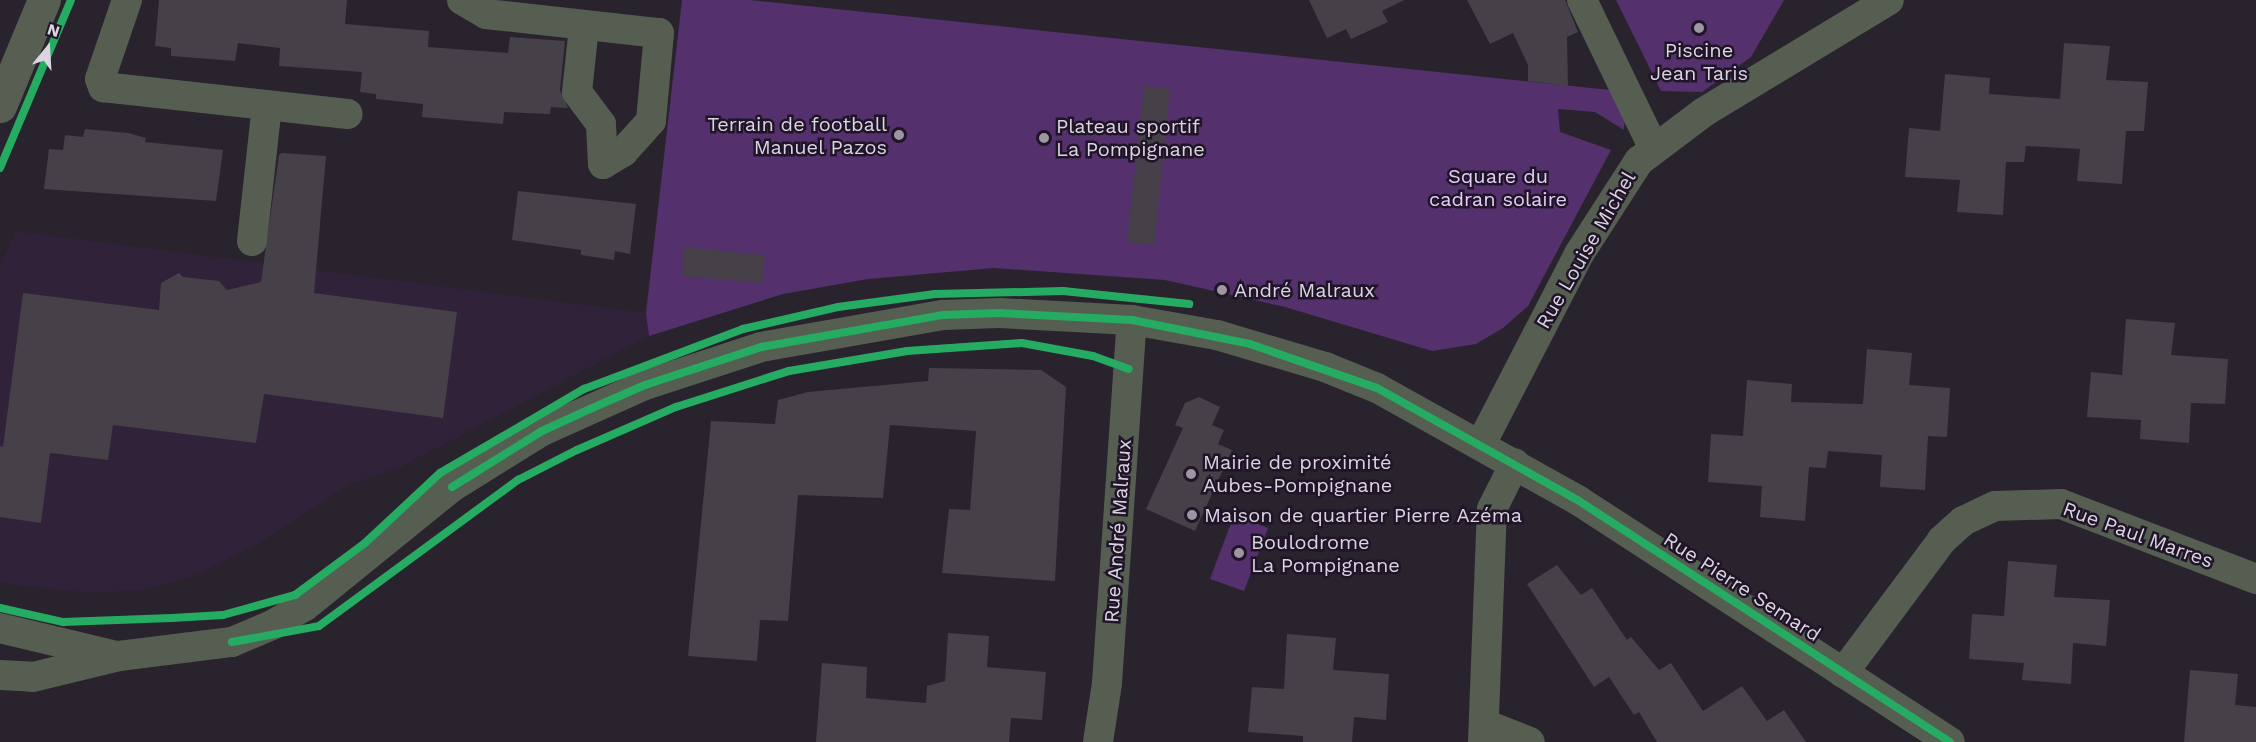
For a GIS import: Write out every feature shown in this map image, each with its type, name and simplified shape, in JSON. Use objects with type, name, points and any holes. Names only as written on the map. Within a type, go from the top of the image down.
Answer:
[{"type":"main road","points":[[0,106],[44,0]]},
{"type":"street","points":[[127,0],[100,79],[102,87],[348,114]]},
{"type":"street","points":[[462,0],[486,14],[584,27]]},
{"type":"street","points":[[1582,0],[1654,149]]},
{"type":"street","name":"Rue Louise Michel","points":[[1481,444],[1579,254],[1639,161],[1704,112],[1889,0]]},
{"type":"street","points":[[252,241],[267,106]]},
{"type":"street","name":"Rue Pierre Semard","points":[[119,656],[232,642],[272,625],[305,606],[452,487],[542,431],[656,382],[761,347],[943,315],[999,313],[1132,320],[1217,335],[1325,368],[1377,388],[1515,463],[1950,742]]},
{"type":"street","name":"Rue André Malraux","points":[[1098,742],[1107,683],[1132,320]]},
{"type":"street","points":[[1515,463],[1492,509],[1484,733],[1530,742]]},
{"type":"street","name":"Rue Paul Marres","points":[[1843,673],[1942,540],[1963,521],[1995,506],[2061,504],[2256,579]]},
{"type":"street","points":[[0,628],[119,656]]},
{"type":"street","points":[[0,675],[33,677],[119,656]]},
{"type":"shaded area","points":[[16,231],[646,313],[649,336],[401,467],[349,485],[256,545],[195,576],[140,590],[91,593],[15,585],[0,581],[0,266]]},
{"type":"green space","name":"Plateau sportif La Pompignane","points":[[682,0],[749,0],[1610,90],[1625,114],[1624,130],[1595,112],[1558,109],[1560,132],[1611,150],[1528,306],[1503,328],[1476,344],[1432,351],[1285,307],[1165,280],[994,268],[868,279],[783,294],[649,336],[646,313]]},
{"type":"green space","name":"Piscine Jean Taris","points":[[1616,0],[1784,0],[1751,57],[1702,92],[1661,91]]},
{"type":"green space","name":"Boulodrome La Pompignane","points":[[1234,515],[1268,528],[1244,591],[1210,579]]},
{"type":"building","points":[[159,0],[347,0],[345,24],[429,31],[428,47],[508,53],[510,37],[565,41],[560,90],[568,108],[551,107],[550,114],[504,112],[503,124],[422,117],[423,104],[376,99],[376,94],[360,92],[362,72],[279,66],[280,48],[238,43],[235,61],[171,56],[171,48],[155,46]]},
{"type":"building","points":[[1309,0],[1404,0],[1382,11],[1388,22],[1351,39],[1346,29],[1327,38]]},
{"type":"building","points":[[1467,0],[1565,0],[1578,32],[1567,37],[1568,86],[1528,81],[1528,65],[1513,33],[1490,44]]},
{"type":"building","points":[[2064,43],[2110,46],[2106,80],[2148,82],[2144,131],[2126,131],[2122,184],[2077,181],[2080,149],[2026,146],[2024,162],[2006,162],[2003,215],[1957,212],[1960,180],[1905,177],[1909,128],[1940,131],[1945,74],[1990,78],[1989,94],[2060,99]]},
{"type":"building","points":[[1144,86],[1170,89],[1154,245],[1127,242]]},
{"type":"building","points":[[85,129],[128,133],[146,138],[145,142],[223,150],[216,201],[44,189],[49,149],[63,150],[65,135],[83,137]]},
{"type":"building","points":[[282,153],[326,156],[314,293],[457,312],[443,418],[264,394],[256,443],[113,425],[108,460],[50,453],[41,523],[0,517],[0,446],[3,447],[23,293],[159,310],[161,283],[179,273],[183,277],[219,281],[227,290],[261,282],[279,155]]},
{"type":"building","points":[[518,191],[636,204],[630,254],[615,251],[614,260],[581,255],[581,250],[512,240]]},
{"type":"building","points":[[684,247],[765,255],[762,283],[682,276]]},
{"type":"building","points":[[2126,319],[2175,323],[2171,355],[2228,359],[2225,404],[2191,403],[2189,443],[2140,439],[2141,420],[2087,417],[2091,372],[2122,375]]},
{"type":"building","points":[[1867,349],[1912,353],[1909,385],[1950,388],[1947,437],[1928,436],[1925,490],[1880,487],[1882,455],[1828,451],[1826,468],[1809,467],[1805,521],[1760,517],[1762,486],[1708,482],[1711,434],[1743,436],[1747,380],[1792,384],[1791,402],[1863,404]]},
{"type":"building","points":[[929,368],[1041,370],[1066,387],[1055,581],[942,573],[949,509],[970,510],[976,431],[890,425],[883,498],[798,495],[788,621],[760,620],[757,661],[688,656],[711,421],[775,424],[778,400],[808,392],[928,381]]},
{"type":"building","name":"Mairie de proximité Aubes-Pompignane","points":[[1199,397],[1220,407],[1212,425],[1224,430],[1218,444],[1232,450],[1195,531],[1146,509],[1183,428],[1175,425],[1185,403]]},
{"type":"building","points":[[2008,561],[2057,565],[2054,597],[2110,600],[2106,646],[2073,643],[2071,684],[2022,680],[2024,663],[1969,659],[1972,614],[2004,616]]},
{"type":"building","points":[[1557,565],[1581,595],[1592,588],[1627,640],[1631,637],[1659,670],[1671,663],[1703,711],[1742,686],[1767,721],[1784,710],[1806,742],[1657,742],[1639,712],[1634,715],[1609,677],[1594,687],[1527,584]]},
{"type":"building","points":[[948,633],[989,636],[987,667],[1046,672],[1042,720],[1011,718],[1009,742],[816,742],[822,663],[867,667],[866,698],[926,703],[927,686],[945,681]]},
{"type":"building","points":[[1287,634],[1336,638],[1333,670],[1389,674],[1386,720],[1354,717],[1352,742],[1303,742],[1303,736],[1248,732],[1252,687],[1284,689]]},
{"type":"building","points":[[2190,670],[2238,674],[2235,705],[2256,707],[2256,742],[2184,742]]},
{"type":"cycle path","points":[[0,168],[71,0]]},
{"type":"cycle path","points":[[0,608],[63,622],[172,618],[223,615],[295,595],[365,543],[440,473],[584,389],[743,329],[838,307],[935,294],[1063,291],[1189,304]]},
{"type":"cycle path","points":[[452,487],[542,431],[590,409],[645,385],[761,347],[943,315],[999,313],[1132,320],[1250,344],[1377,388],[1579,501],[1950,742]]},
{"type":"cycle path","points":[[232,642],[319,626],[518,480],[577,450],[676,407],[789,371],[907,351],[1022,343],[1093,356],[1129,369]]},
{"type":"place","name":"Piscine Jean Taris","points":[[1699,28]]},
{"type":"place","name":"Terrain de football Manuel Pazos","points":[[899,135]]},
{"type":"place","name":"Plateau sportif La Pompignane","points":[[1044,138]]},
{"type":"place","name":"André Malraux","points":[[1222,290]]},
{"type":"place","name":"Mairie de proximité Aubes-Pompignane","points":[[1191,474]]},
{"type":"place","name":"Maison de quartier Pierre Azéma","points":[[1192,515]]},
{"type":"place","name":"Boulodrome La Pompignane","points":[[1239,553]]},
{"type":"park label","name":"Square du cadran solaire","points":[[1498,188]]}]
